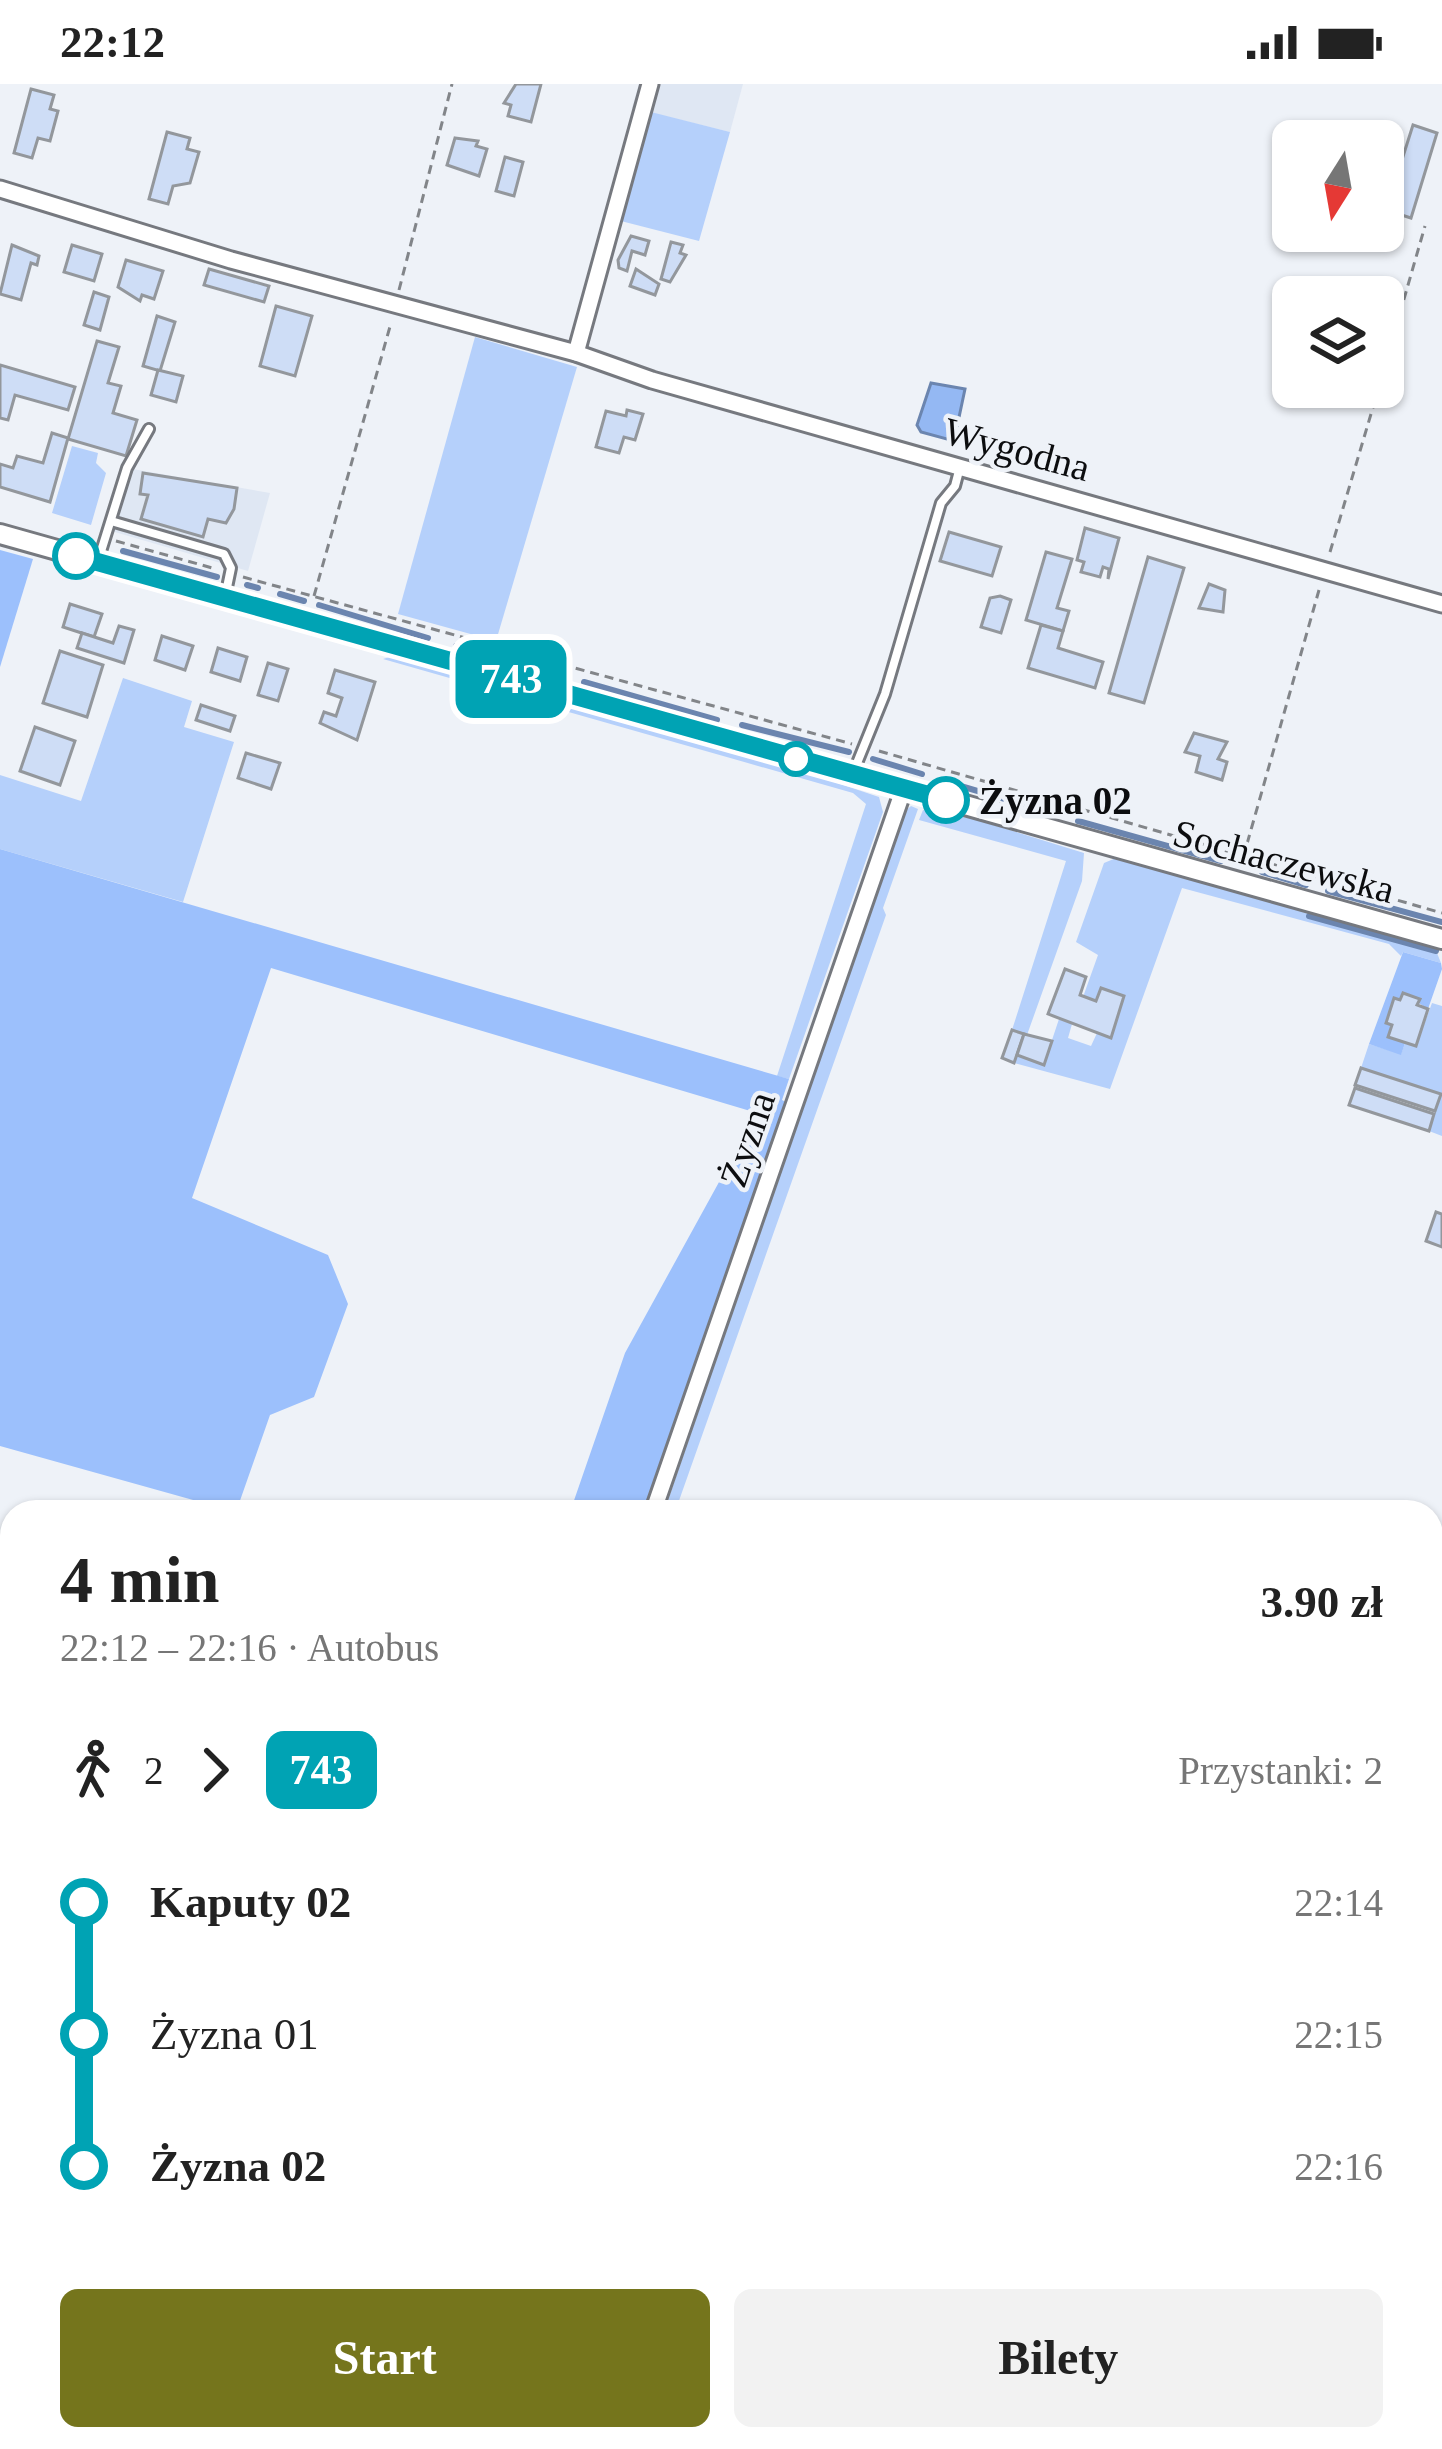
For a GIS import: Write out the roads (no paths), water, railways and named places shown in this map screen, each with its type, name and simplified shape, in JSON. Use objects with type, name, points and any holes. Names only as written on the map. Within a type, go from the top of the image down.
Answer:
[{"type":"street","points":[[576,353],[650,84]]},
{"type":"street","name":"Wygodna","points":[[0,189],[231,260],[576,353],[1442,604]]},
{"type":"street","name":"Sochaczewska","points":[[0,534],[1442,939]]},
{"type":"street","name":"Żyzna","points":[[657,1500],[904,788]]},
{"type":"lane","points":[[98,562],[127,468],[149,429]]},
{"type":"lane","points":[[853,775],[884,694],[941,503],[955,486],[960,467]]},
{"type":"lane","points":[[111,521],[224,554],[230,573],[224,598]]},
{"type":"waterway","points":[[123,551],[217,577]]},
{"type":"waterway","points":[[247,585],[258,588]]},
{"type":"waterway","points":[[280,594],[304,601]]},
{"type":"waterway","points":[[319,605],[428,638]]},
{"type":"waterway","points":[[456,646],[487,654]]},
{"type":"waterway","points":[[505,660],[555,673]]},
{"type":"waterway","points":[[584,682],[717,720]]},
{"type":"waterway","points":[[742,725],[849,752]]},
{"type":"waterway","points":[[873,759],[922,774]]},
{"type":"waterway","points":[[947,782],[1046,811]]},
{"type":"waterway","points":[[1078,821],[1221,861]]},
{"type":"waterway","points":[[1262,872],[1306,885]]},
{"type":"waterway","points":[[1328,891],[1442,922]]},
{"type":"waterway","points":[[1309,916],[1436,951]]},
{"type":"place","name":"Żyzna 02","points":[[946,800]]}]
